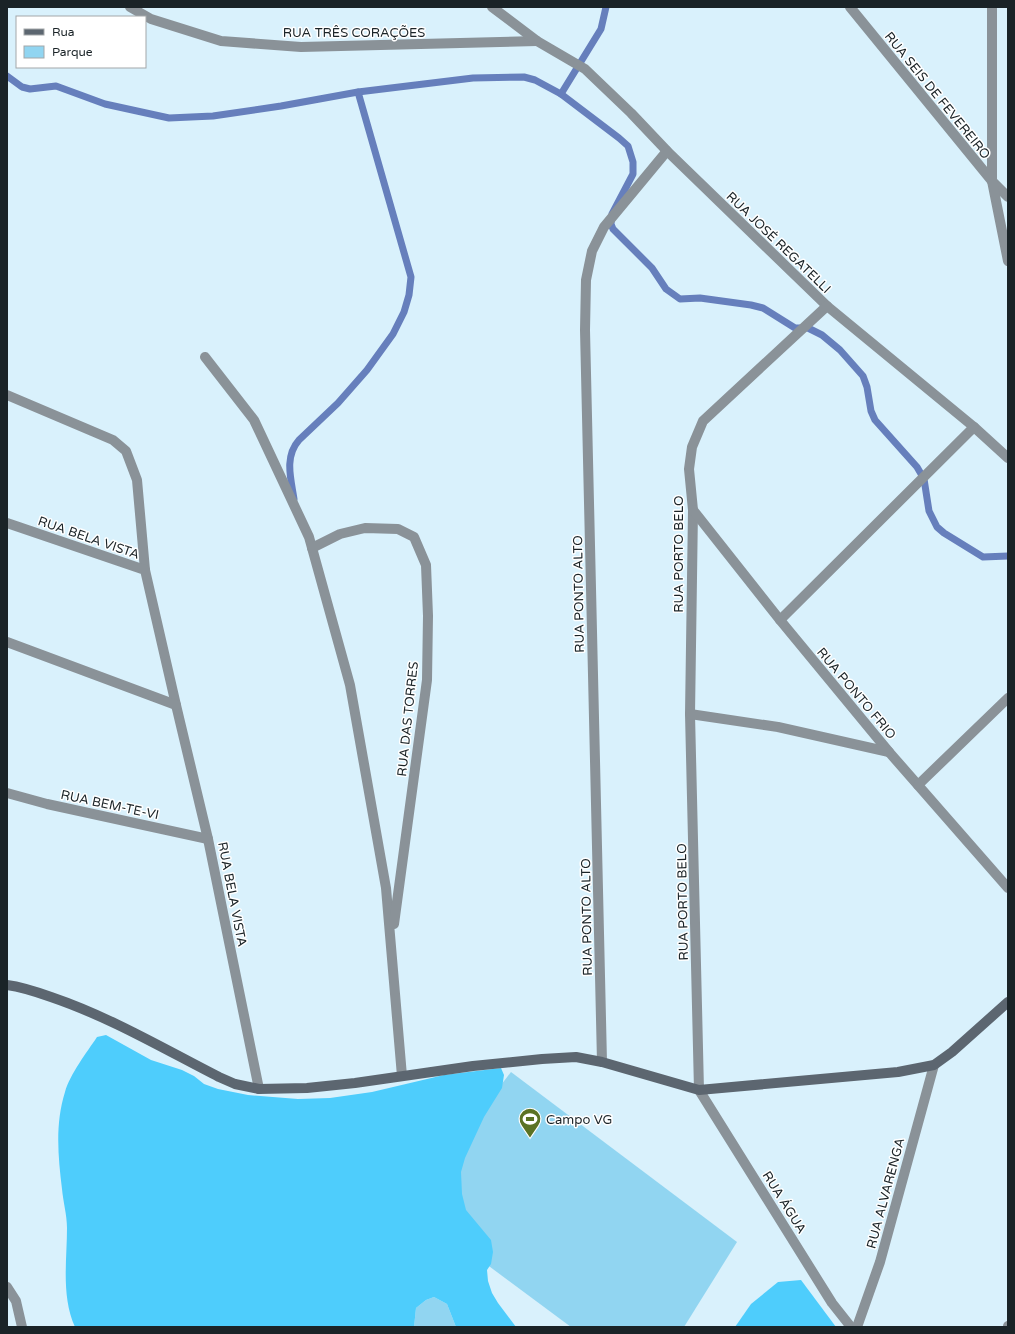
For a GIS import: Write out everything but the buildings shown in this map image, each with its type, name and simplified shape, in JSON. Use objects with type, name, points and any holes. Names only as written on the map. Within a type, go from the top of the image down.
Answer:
[{"type":"street","name":"RUA TRÊS CORAÇÕES","points":[[130,7],[146,16]]},
{"type":"street","name":"RUA JOSÉ REGATELLI","points":[[492,7],[537,41],[585,69],[631,113],[667,151],[827,306],[974,427],[1008,458]]},
{"type":"street","name":"RUA SEIS DE FEVEREIRO","points":[[850,7],[992,181],[1008,197]]},
{"type":"street","points":[[992,7],[992,181],[1008,261]]},
{"type":"street","name":"RUA TRÊS CORAÇÕES","points":[[146,16],[221,41],[301,47],[537,41]]},
{"type":"street","name":"RUA PONTO ALTO","points":[[602,1062],[585,330],[586,280],[592,251],[604,227],[667,151]]},
{"type":"street","name":"RUA PORTO BELO","points":[[699,1090],[690,714],[693,510],[688,469],[692,447],[703,421],[827,306]]},
{"type":"street","name":"RUA DAS TORRES","points":[[205,357],[254,420],[309,537],[350,685],[386,888],[392,941],[402,1076]]},
{"type":"street","points":[[7,395],[113,440],[126,451],[137,480],[146,570]]},
{"type":"street","points":[[780,620],[974,427]]},
{"type":"street","name":"RUA PONTO FRIO","points":[[693,510],[780,620],[889,752],[1008,888]]},
{"type":"street","name":"RUA BELA VISTA","points":[[7,523],[146,570],[208,838],[259,1089]]},
{"type":"street","name":"RUA DAS TORRES","points":[[312,548],[340,534],[365,528],[398,529],[414,537],[426,565],[428,616],[427,680],[392,941]]},
{"type":"street","points":[[7,642],[176,705]]},
{"type":"street","points":[[918,786],[1008,698]]},
{"type":"street","points":[[690,714],[778,727],[889,752]]},
{"type":"street","name":"RUA BEM-TE-VI","points":[[7,793],[47,804],[208,838]]},
{"type":"street","points":[[7,985],[39,993],[76,1005],[219,1077],[235,1084],[259,1089],[307,1088],[355,1083],[474,1066],[576,1057],[602,1062],[699,1090],[898,1072],[934,1065],[952,1052],[1008,1002]]},
{"type":"street","name":"RUA ALVARENGA","points":[[858,1327],[880,1262],[934,1065]]},
{"type":"street","name":"RUA ÁGUA","points":[[699,1090],[832,1303],[851,1327]]},
{"type":"street","points":[[7,1287],[16,1301],[22,1327]]},
{"type":"green space","name":"Campo VG","points":[[511,1072],[737,1242],[684,1327],[571,1327],[408,1206]]},
{"type":"green space","points":[[434,1297],[447,1304],[456,1327],[414,1327],[416,1308],[426,1300]]},
{"type":"shaded area","points":[[106,1035],[151,1060],[182,1070],[194,1076],[204,1084],[218,1089],[248,1095],[298,1099],[330,1098],[372,1092],[444,1075],[501,1068],[504,1075],[502,1088],[484,1117],[465,1158],[461,1172],[462,1194],[466,1210],[491,1240],[493,1252],[491,1264],[487,1270],[488,1281],[492,1293],[498,1303],[516,1327],[456,1327],[447,1304],[434,1297],[426,1300],[416,1308],[414,1327],[75,1327],[66,1290],[67,1223],[59,1164],[58,1140],[60,1116],[67,1085],[97,1037]]},
{"type":"shaded area","points":[[801,1280],[836,1327],[735,1327],[751,1304],[778,1282]]},
{"type":"waterway","points":[[561,94],[601,29],[606,7]]},
{"type":"waterway","points":[[7,76],[22,87],[30,89],[56,86],[105,104],[169,118],[213,116],[281,106],[358,92],[473,78],[524,77],[535,80],[561,94],[628,146],[633,162],[633,174],[612,214],[611,224],[613,229],[652,268],[666,289],[680,299],[700,298],[763,308],[795,328],[808,328],[822,335],[840,350],[863,376],[867,387],[871,411],[875,420],[917,467],[924,479],[929,511],[937,527],[944,533],[983,557],[1008,556]]},
{"type":"waterway","points":[[294,499],[290,476],[290,461],[294,447],[299,440],[338,403],[367,370],[393,334],[404,312],[409,295],[411,277],[358,92]]},
{"type":"place","name":"Campo VG","points":[[530,1138]]}]
